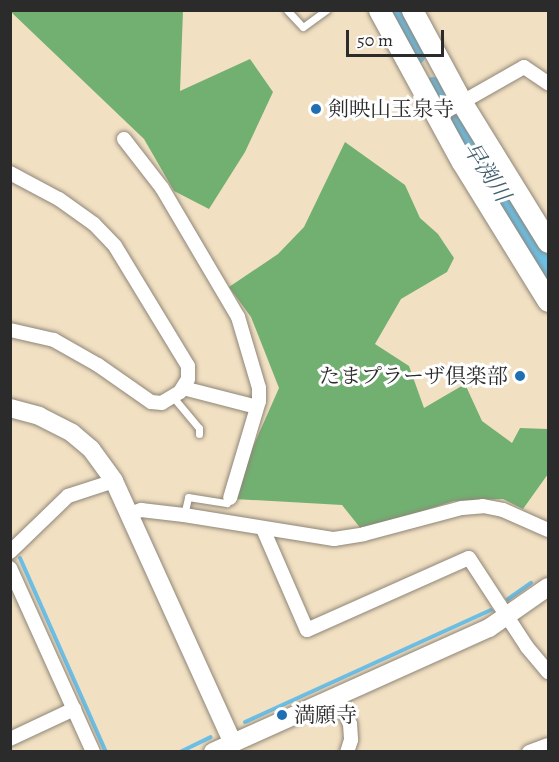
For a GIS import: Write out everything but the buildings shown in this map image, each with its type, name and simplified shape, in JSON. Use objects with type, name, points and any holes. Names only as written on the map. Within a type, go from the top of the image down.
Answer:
[{"type":"main road","points":[[379,10],[436,117],[549,301]]},
{"type":"main road","points":[[412,10],[462,103],[549,242]]},
{"type":"street","points":[[436,117],[524,67],[549,83]]},
{"type":"street","points":[[124,139],[162,188],[238,318],[259,388],[257,407],[230,498]]},
{"type":"street","points":[[10,174],[59,199],[94,224],[115,246],[188,366],[188,379],[178,392],[162,403],[151,402],[99,365],[54,340],[10,330]]},
{"type":"street","points":[[178,392],[257,407]]},
{"type":"street","points":[[10,408],[39,416],[72,433],[91,448],[114,481],[233,743]]},
{"type":"street","points":[[10,552],[68,496],[114,481]]},
{"type":"street","points":[[130,514],[141,510],[184,515],[334,539],[364,534],[462,508],[483,506],[503,510],[547,525]]},
{"type":"street","points":[[263,529],[307,630],[469,558],[507,617],[549,672]]},
{"type":"street","points":[[10,568],[93,752]]},
{"type":"street","points":[[213,752],[489,628],[549,587]]},
{"type":"street","points":[[338,697],[350,724],[351,740],[347,752]]},
{"type":"street","points":[[10,739],[74,709]]},
{"type":"street","points":[[529,752],[549,746]]},
{"type":"lane","points":[[287,10],[303,27],[326,10]]},
{"type":"lane","points":[[178,392],[199,428],[199,434]]},
{"type":"lane","points":[[184,515],[188,497],[227,502],[230,498]]},
{"type":"green space","points":[[10,11],[183,11],[180,91],[250,59],[273,92],[245,152],[209,209],[174,191],[144,139]]},
{"type":"green space","points":[[345,142],[405,185],[420,218],[438,234],[454,258],[447,272],[401,299],[375,344],[409,366],[424,408],[465,384],[482,421],[512,443],[520,428],[548,429],[548,474],[523,509],[503,499],[454,501],[362,530],[342,505],[235,499],[245,465],[279,388],[251,317],[229,287],[278,254],[304,227]]},
{"type":"waterway","name":"早渕川","points":[[391,10],[414,53]]},
{"type":"waterway","name":"早渕川","points":[[433,89],[548,268]]},
{"type":"waterway","points":[[20,558],[106,752]]},
{"type":"waterway","points":[[508,599],[531,583]]},
{"type":"waterway","points":[[245,722],[491,610]]},
{"type":"waterway","points":[[180,752],[211,737]]},
{"type":"place","name":"剣映山玉泉寺","points":[[316,109]]},
{"type":"place","name":"たまプラーザ倶楽部","points":[[520,376]]},
{"type":"place","name":"満願寺","points":[[282,715]]}]
